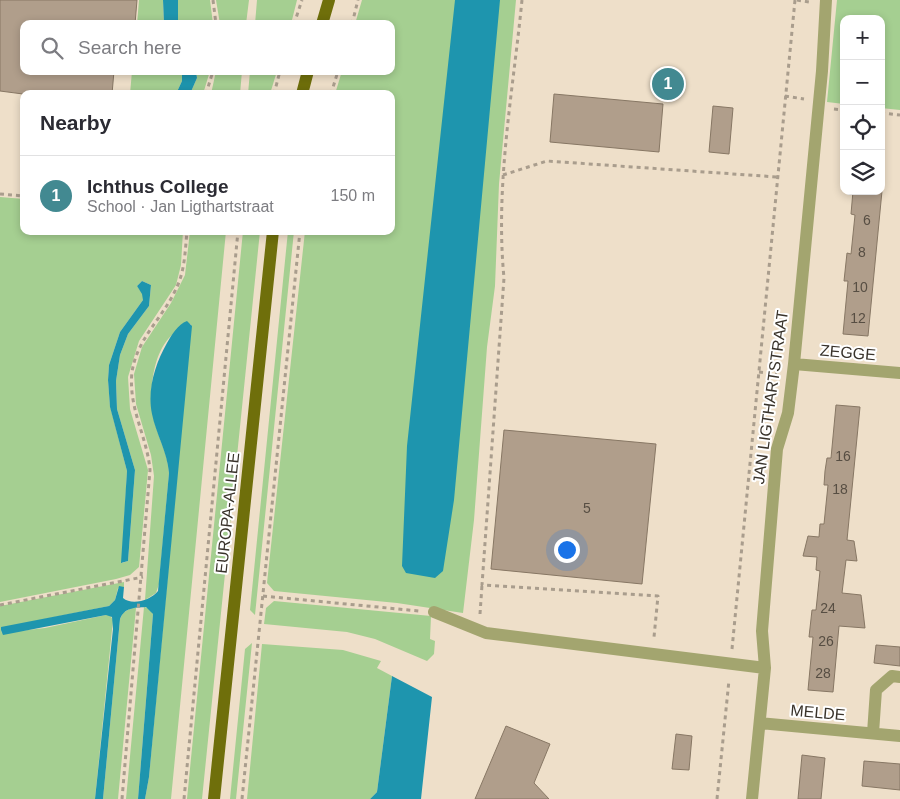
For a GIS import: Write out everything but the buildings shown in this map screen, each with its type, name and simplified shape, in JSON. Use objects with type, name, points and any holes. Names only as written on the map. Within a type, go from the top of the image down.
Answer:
[{"type":"main road","points":[[323,20],[329,0]]},
{"type":"main road","points":[[303,90],[307,75]]},
{"type":"main road","name":"EUROPA-ALLEE","points":[[214,799],[273,235]]},
{"type":"street","name":"JAN LIGTHARTSTRAAT","points":[[752,799],[765,668],[762,631],[777,449],[788,413],[794,364],[822,71],[826,0]]},
{"type":"street","name":"ZEGGE","points":[[794,364],[900,373]]},
{"type":"street","points":[[434,612],[486,633],[765,668]]},
{"type":"street","points":[[873,733],[876,690],[892,676],[900,677]]},
{"type":"street","name":"MELDE","points":[[760,723],[900,736]]},
{"type":"path","points":[[213,0],[216,20]]},
{"type":"path","points":[[295,20],[302,0]]},
{"type":"path","points":[[353,20],[358,0]]},
{"type":"path","points":[[478,630],[504,278],[501,248],[503,175],[522,0]]},
{"type":"path","points":[[718,799],[795,0]]},
{"type":"path","points":[[207,90],[212,75]]},
{"type":"path","points":[[275,90],[279,75]]},
{"type":"path","points":[[332,90],[337,75]]},
{"type":"path","points":[[885,113],[900,114]]},
{"type":"path","points":[[503,175],[547,161],[777,177]]},
{"type":"path","points":[[0,194],[20,196]]},
{"type":"path","points":[[122,799],[143,577],[150,470],[147,448],[132,403],[133,370],[142,342],[168,304],[180,281],[187,235]]},
{"type":"path","name":"EUROPA-ALLEE","points":[[184,799],[238,235]]},
{"type":"path","points":[[242,799],[300,235]]},
{"type":"path","points":[[0,605],[143,577]]},
{"type":"path","points":[[482,585],[658,596],[653,654]]},
{"type":"path","points":[[262,596],[434,612]]},
{"type":"green space","points":[[139,0],[163,0],[164,20],[137,20]]},
{"type":"green space","points":[[178,0],[210,0],[212,20],[178,20]]},
{"type":"green space","points":[[216,0],[249,0],[246,20],[219,20]]},
{"type":"green space","points":[[257,0],[297,0],[292,20],[255,20]]},
{"type":"green space","points":[[362,0],[516,0],[499,184],[495,286],[487,347],[474,520],[463,613],[397,603],[274,591],[267,583],[305,235],[395,235],[395,90],[336,90],[341,75],[395,75],[395,20],[356,20]]},
{"type":"green space","points":[[837,0],[900,0],[900,110],[885,108],[885,15],[840,15],[840,104],[827,102]]},
{"type":"green space","points":[[132,75],[182,75],[182,81],[178,90],[130,90]]},
{"type":"green space","points":[[197,75],[209,75],[204,90],[192,90]]},
{"type":"green space","points":[[215,75],[242,75],[240,90],[212,90]]},
{"type":"green space","points":[[250,75],[276,75],[271,90],[248,90]]},
{"type":"green space","points":[[0,197],[20,199],[20,235],[183,235],[181,265],[176,285],[139,341],[128,377],[130,409],[148,470],[139,567],[130,575],[0,602]],"holes":[[[142,281],[151,285],[149,306],[128,334],[120,355],[116,381],[117,409],[135,470],[128,561],[122,563],[127,471],[110,406],[109,365],[120,332],[143,300],[143,294],[137,286]]]},
{"type":"green space","points":[[190,235],[226,235],[171,799],[145,799],[149,777],[191,324],[173,334],[164,344],[155,366],[153,378],[153,414],[169,473],[159,584],[156,593],[145,600],[154,476],[151,455],[136,404],[134,374],[142,347],[171,303],[185,275]]},
{"type":"green space","points":[[243,235],[260,235],[202,799],[187,799]]},
{"type":"green space","points":[[288,235],[294,235],[255,615],[250,610]]},
{"type":"green space","points":[[124,582],[124,587],[118,588],[115,600],[109,606],[1,628],[2,633],[45,628],[106,615],[110,615],[113,620],[95,799],[0,799],[0,606]]},
{"type":"green space","points":[[274,601],[431,616],[430,639],[435,641],[434,654],[427,661],[375,639],[347,632],[264,624],[266,608]]},
{"type":"green space","points":[[144,607],[149,608],[153,614],[138,799],[126,799]]},
{"type":"green space","points":[[131,608],[136,608],[118,799],[103,799],[120,619],[123,613]]},
{"type":"green space","points":[[252,643],[236,799],[230,799],[245,649]]},
{"type":"green space","points":[[262,644],[343,650],[381,661],[377,668],[392,676],[377,792],[370,799],[247,799]]},
{"type":"water","points":[[163,0],[178,0],[178,20],[164,20]]},
{"type":"water","points":[[455,0],[500,0],[454,500],[443,571],[435,578],[406,573],[402,566],[407,446]]},
{"type":"water","points":[[182,75],[197,75],[192,90],[178,90],[182,81]]},
{"type":"water","points":[[142,281],[151,285],[149,306],[128,334],[120,355],[116,381],[117,409],[135,470],[128,561],[121,563],[127,471],[110,407],[109,365],[120,332],[143,300],[137,286]]},
{"type":"water","points":[[187,321],[192,326],[149,777],[145,799],[138,799],[153,614],[146,607],[127,610],[120,619],[103,799],[95,799],[113,629],[112,617],[106,615],[3,635],[1,627],[109,606],[115,600],[119,586],[124,587],[123,598],[131,602],[151,597],[158,591],[169,473],[166,457],[152,414],[151,387],[156,368],[167,343],[178,327]]},
{"type":"water","points":[[392,676],[432,697],[421,799],[370,799],[377,792]]},
{"type":"place","name":"Ichthus College","points":[[668,84]]}]
